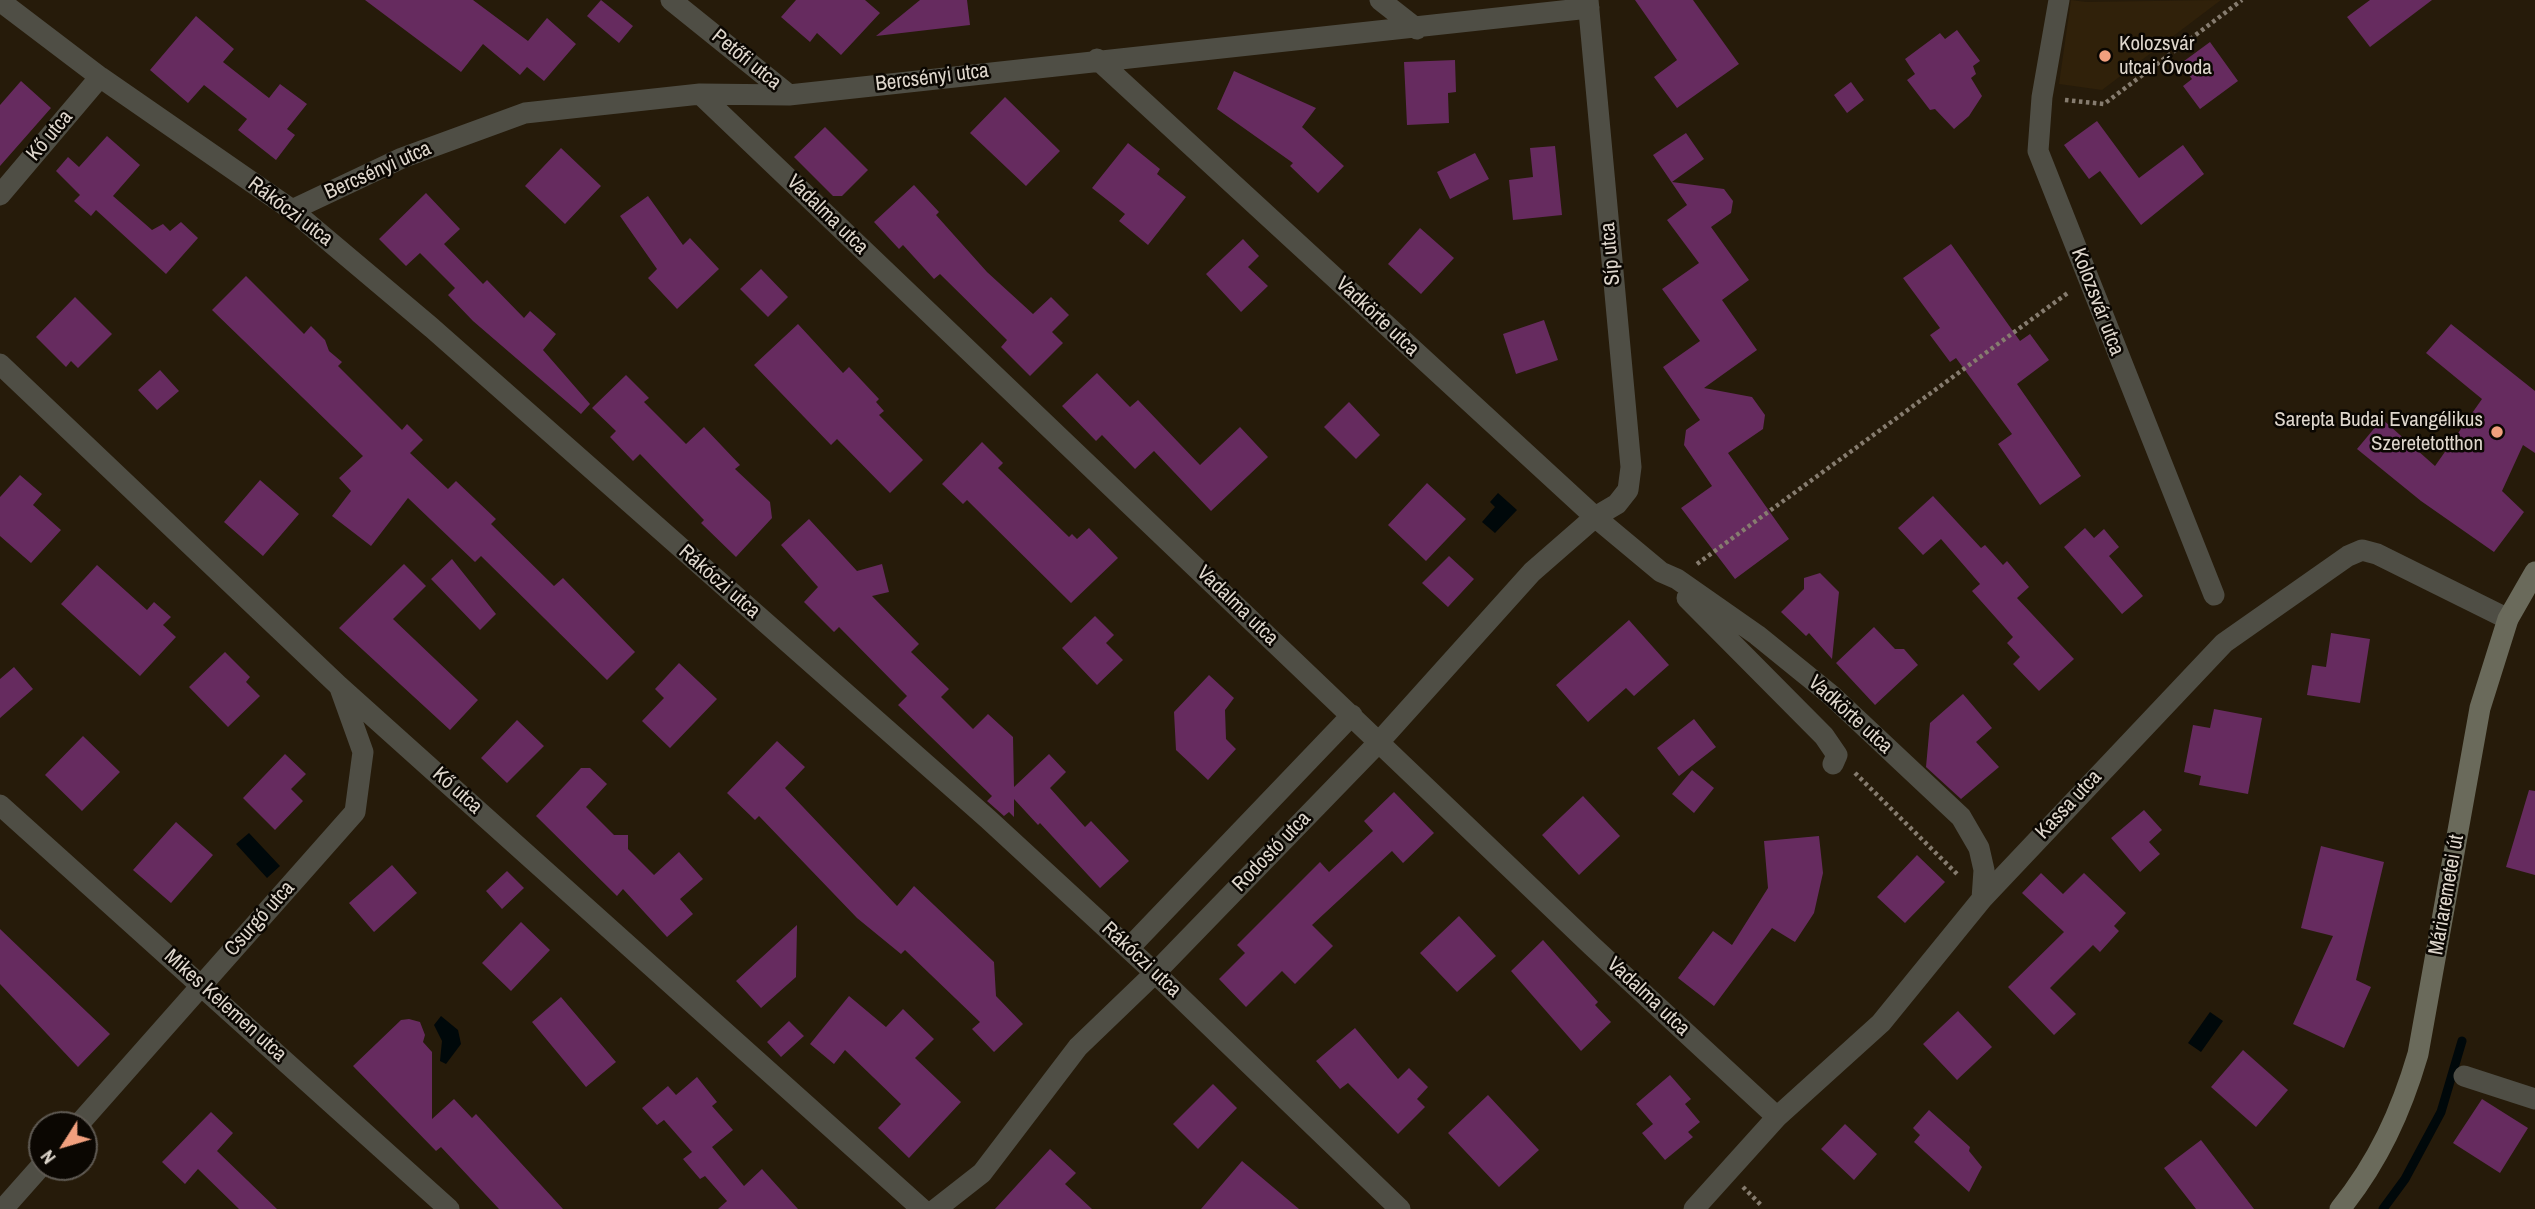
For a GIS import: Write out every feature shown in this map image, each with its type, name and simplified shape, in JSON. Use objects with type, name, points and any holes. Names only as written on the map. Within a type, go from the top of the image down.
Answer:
[{"type":"street","name":"Petőfi utca","points":[[671,0],[789,95]]},
{"type":"street","points":[[1380,0],[1417,29]]},
{"type":"street","name":"Kolozsvár utca","points":[[2059,0],[2042,97],[2038,151],[2214,595]]},
{"type":"street","name":"Rákóczi utca","points":[[0,1],[100,77],[292,209],[504,392],[988,819],[1129,948],[1399,1209]]},
{"type":"street","name":"Bercsényi utca","points":[[292,209],[402,158],[525,113],[700,94],[789,95],[1097,59],[1417,29],[1588,4]]},
{"type":"street","name":"Síp utca","points":[[1588,4],[1631,467],[1628,490],[1617,504]]},
{"type":"street","name":"Vadkörte utca","points":[[1097,59],[1595,517],[1669,575],[1757,635],[1831,695],[1961,817],[1979,848],[1984,870],[1982,899]]},
{"type":"street","name":"Kő utca","points":[[0,195],[100,77]]},
{"type":"street","name":"Vadalma utca","points":[[700,94],[1379,742],[1777,1117]]},
{"type":"street","name":"Kő utca","points":[[0,364],[340,686],[922,1209]]},
{"type":"street","name":"Rodostó utca","points":[[936,1209],[982,1172],[1078,1047],[1155,973],[1379,742],[1532,572],[1595,517],[1617,504]]},
{"type":"street","name":"Kassa utca","points":[[1694,1209],[1777,1117],[1881,1023],[1982,899],[2224,643],[2348,556],[2362,550],[2376,554],[2508,619]]},
{"type":"street","name":"Máriaremetei út","points":[[2340,1209],[2386,1142],[2405,1099],[2418,1054],[2480,708],[2508,619],[2535,572]]},
{"type":"street","name":"Vadkörte utca","points":[[1669,575],[1824,736],[1835,760]]},
{"type":"street","name":"Csurgó utca","points":[[90,1111],[355,812],[363,752],[340,686]]},
{"type":"street","name":"Rodostó utca","points":[[1129,948],[1352,715]]},
{"type":"street","name":"Mikes Kelemen utca","points":[[0,805],[449,1209]]},
{"type":"street","points":[[2464,1076],[2535,1099]]},
{"type":"street","points":[[4,1209],[28,1181]]},
{"type":"path","points":[[2042,97],[2104,104],[2242,0]]},
{"type":"path","points":[[1669,575],[2087,278]]},
{"type":"path","points":[[1835,760],[1982,899]]},
{"type":"path","points":[[1737,1181],[1762,1206]]},
{"type":"shaded area","name":"Kolozsvár utcai Óvoda","points":[[2071,0],[2221,0],[2102,90],[2059,84]]},
{"type":"shaded area","points":[[1498,493],[1517,510],[1495,533],[1482,522],[1495,507],[1490,502]]},
{"type":"shaded area","points":[[249,833],[280,866],[267,878],[236,844]]},
{"type":"shaded area","points":[[2210,1012],[2223,1021],[2201,1052],[2188,1043]]},
{"type":"shaded area","points":[[441,1016],[458,1030],[461,1044],[446,1064],[440,1061],[442,1041],[434,1025]]},
{"type":"building","points":[[365,0],[473,0],[528,41],[547,18],[576,44],[544,81],[527,67],[520,75],[483,44],[461,72]]},
{"type":"building","points":[[601,0],[633,26],[619,43],[587,16]]},
{"type":"building","points":[[796,0],[865,0],[880,13],[841,55],[817,33],[810,42],[781,17]]},
{"type":"building","points":[[920,0],[967,0],[970,25],[876,36]]},
{"type":"building","points":[[1635,0],[1693,0],[1739,64],[1677,108],[1654,77],[1677,60]]},
{"type":"building","points":[[2370,0],[2432,0],[2370,47],[2347,17]]},
{"type":"building","points":[[196,16],[234,49],[223,62],[269,98],[280,84],[307,104],[287,129],[295,135],[276,160],[238,130],[247,119],[204,85],[188,103],[150,70]]},
{"type":"building","points":[[1957,30],[1980,61],[1973,66],[1976,74],[1971,78],[1982,96],[1969,116],[1954,129],[1935,109],[1930,110],[1907,80],[1915,74],[1905,59],[1940,33],[1945,39]]},
{"type":"building","points":[[2210,42],[2238,81],[2200,109],[2183,86],[2192,79],[2180,64]]},
{"type":"building","points":[[1455,60],[1456,92],[1448,93],[1449,123],[1407,125],[1404,62]]},
{"type":"building","points":[[1234,71],[1316,108],[1302,127],[1344,166],[1318,193],[1290,166],[1293,163],[1217,109]]},
{"type":"building","points":[[21,81],[51,108],[0,166],[0,105]]},
{"type":"building","points":[[1851,82],[1864,100],[1847,113],[1834,95]]},
{"type":"building","points":[[1005,97],[1060,151],[1026,186],[970,133]]},
{"type":"building","points":[[2097,121],[2139,178],[2183,145],[2204,174],[2141,225],[2100,171],[2089,179],[2064,145]]},
{"type":"building","points":[[825,127],[868,170],[842,196],[833,196],[794,157]]},
{"type":"building","points":[[1686,133],[1704,159],[1672,182],[1724,189],[1733,201],[1731,213],[1711,227],[1749,280],[1722,300],[1757,350],[1704,388],[1752,397],[1765,415],[1763,429],[1728,453],[1789,539],[1735,579],[1681,508],[1712,486],[1684,445],[1686,430],[1700,420],[1663,367],[1700,341],[1662,289],[1699,263],[1667,220],[1687,205],[1653,155]]},
{"type":"building","points":[[107,136],[140,165],[113,196],[152,230],[163,224],[170,231],[181,222],[198,238],[166,274],[96,210],[91,216],[74,201],[80,195],[56,171],[68,157],[79,167]]},
{"type":"building","points":[[1128,143],[1160,169],[1157,174],[1186,197],[1148,245],[1119,221],[1125,214],[1092,188]]},
{"type":"building","points":[[1555,146],[1562,215],[1513,220],[1509,180],[1533,177],[1530,148]]},
{"type":"building","points":[[561,148],[601,186],[565,224],[525,186]]},
{"type":"building","points":[[1475,153],[1489,179],[1450,199],[1437,172]]},
{"type":"building","points":[[914,185],[939,212],[936,215],[987,272],[1033,314],[1051,297],[1069,315],[1052,332],[1063,343],[1030,376],[1001,347],[1007,340],[940,274],[934,279],[903,245],[899,249],[874,222]]},
{"type":"building","points":[[426,193],[460,229],[444,244],[483,284],[487,280],[524,318],[530,311],[556,334],[543,350],[590,404],[581,414],[473,321],[448,295],[455,288],[420,253],[406,266],[379,239]]},
{"type":"building","points":[[648,196],[683,245],[690,238],[719,269],[677,309],[648,278],[657,269],[620,216]]},
{"type":"building","points":[[1420,228],[1454,258],[1421,294],[1388,264]]},
{"type":"building","points":[[1243,239],[1259,256],[1248,267],[1268,286],[1241,312],[1206,274]]},
{"type":"building","points":[[1951,244],[2020,341],[2030,334],[2049,360],[2017,384],[2081,476],[2040,505],[1998,444],[2012,434],[1956,358],[1950,362],[1930,335],[1940,328],[1903,278]]},
{"type":"building","points":[[761,269],[788,297],[768,317],[740,289]]},
{"type":"building","points":[[246,276],[304,334],[311,326],[325,340],[329,351],[342,362],[338,366],[402,430],[407,424],[423,440],[410,453],[448,489],[456,481],[496,519],[491,524],[554,586],[563,578],[635,652],[607,680],[481,556],[475,562],[408,498],[371,546],[332,516],[351,491],[339,478],[363,456],[212,310]]},
{"type":"building","points":[[75,297],[112,334],[78,368],[71,361],[66,367],[36,337]]},
{"type":"building","points":[[1544,320],[1558,360],[1516,374],[1503,334]]},
{"type":"building","points":[[798,324],[843,373],[849,367],[879,399],[876,402],[884,411],[879,415],[923,460],[890,493],[837,439],[831,445],[754,365]]},
{"type":"building","name":"Sarepta Budai Evangélikus Szeretetotthon","points":[[2451,324],[2535,391],[2535,453],[2523,445],[2502,491],[2524,512],[2494,552],[2421,501],[2357,449],[2382,419],[2435,466],[2482,399],[2426,353]]},
{"type":"building","points":[[160,370],[179,391],[157,410],[138,390]]},
{"type":"building","points":[[1097,373],[1130,407],[1138,400],[1200,465],[1240,427],[1268,457],[1211,511],[1154,451],[1135,469],[1102,435],[1096,441],[1062,406]]},
{"type":"building","points":[[626,375],[649,398],[644,402],[686,444],[704,427],[740,465],[735,469],[770,502],[772,518],[736,557],[701,523],[704,520],[640,454],[633,461],[610,437],[616,431],[592,408]]},
{"type":"building","points":[[1349,402],[1380,435],[1356,459],[1324,427]]},
{"type":"building","points":[[982,442],[1003,463],[998,468],[1069,537],[1072,534],[1077,539],[1089,528],[1118,558],[1071,603],[967,500],[963,504],[942,484]]},
{"type":"building","points":[[20,475],[42,494],[33,505],[61,530],[31,563],[0,536],[0,497]]},
{"type":"building","points":[[260,480],[299,514],[263,556],[224,522]]},
{"type":"building","points":[[1427,483],[1466,519],[1426,561],[1388,525]]},
{"type":"building","points":[[1933,496],[1981,548],[1985,545],[2003,565],[2007,561],[2029,587],[2017,598],[2074,659],[2039,691],[2013,664],[2020,657],[2007,643],[2013,637],[1972,591],[1980,584],[1941,539],[1923,555],[1898,528]]},
{"type":"building","points":[[809,519],[857,571],[882,564],[889,592],[872,596],[919,644],[911,652],[949,689],[941,697],[973,729],[988,714],[1013,737],[1014,787],[1049,754],[1066,772],[1050,788],[1085,827],[1091,821],[1129,861],[1100,888],[1014,799],[1014,817],[1009,812],[1004,816],[987,801],[992,796],[898,705],[907,696],[839,627],[834,632],[804,602],[818,587],[781,545]]},
{"type":"building","points":[[2085,528],[2094,538],[2104,529],[2119,547],[2109,556],[2143,596],[2122,614],[2064,547]]},
{"type":"building","points":[[1449,556],[1474,579],[1448,607],[1422,583]]},
{"type":"building","points":[[452,559],[496,614],[480,630],[431,579]]},
{"type":"building","points":[[404,564],[426,586],[393,619],[478,700],[450,730],[339,628]]},
{"type":"building","points":[[97,565],[147,610],[154,602],[171,617],[163,625],[176,637],[140,676],[61,604]]},
{"type":"building","points":[[1820,573],[1839,592],[1832,659],[1809,633],[1806,636],[1781,612],[1804,589],[1804,578]]},
{"type":"building","points":[[1095,616],[1114,635],[1106,643],[1123,660],[1097,685],[1062,648]]},
{"type":"building","points":[[1629,620],[1669,665],[1634,696],[1626,688],[1588,722],[1556,685]]},
{"type":"building","points":[[1874,627],[1895,649],[1904,649],[1918,665],[1875,705],[1836,663]]},
{"type":"building","points":[[2331,633],[2370,639],[2360,703],[2307,695],[2312,665],[2326,667]]},
{"type":"building","points":[[225,652],[250,677],[246,682],[260,696],[228,727],[189,687]]},
{"type":"building","points":[[679,663],[717,699],[670,748],[642,721],[664,698],[655,689]]},
{"type":"building","points":[[14,667],[33,689],[0,718],[0,679]]},
{"type":"building","points":[[1209,675],[1234,698],[1225,710],[1226,739],[1236,749],[1208,780],[1176,750],[1174,712]]},
{"type":"building","points":[[1963,694],[1992,728],[1976,742],[1999,767],[1961,799],[1926,767],[1930,723]]},
{"type":"building","points":[[2214,709],[2262,718],[2248,794],[2199,785],[2201,776],[2184,772],[2193,725],[2210,728]]},
{"type":"building","points":[[1694,719],[1716,747],[1679,776],[1657,748]]},
{"type":"building","points":[[517,720],[544,746],[507,783],[481,758]]},
{"type":"building","points":[[83,736],[120,772],[82,811],[45,775]]},
{"type":"building","points":[[777,741],[805,767],[785,788],[897,906],[914,886],[994,962],[996,996],[1023,1024],[994,1052],[972,1029],[980,1022],[905,950],[901,954],[857,918],[759,816],[755,820],[727,793]]},
{"type":"building","points":[[285,754],[306,774],[291,789],[303,801],[275,830],[243,798]]},
{"type":"building","points":[[581,768],[590,768],[607,784],[586,807],[614,835],[628,835],[628,849],[654,875],[679,852],[703,879],[680,899],[693,914],[667,937],[623,889],[617,896],[536,816]]},
{"type":"building","points":[[1692,770],[1714,788],[1694,813],[1672,794]]},
{"type":"building","points":[[2529,790],[2535,791],[2535,875],[2506,867]]},
{"type":"building","points":[[1394,792],[1434,833],[1403,863],[1392,851],[1312,925],[1333,946],[1295,984],[1282,971],[1246,1007],[1219,979],[1245,953],[1237,945],[1320,862],[1329,872],[1373,831],[1364,821]]},
{"type":"building","points":[[1583,796],[1620,836],[1579,875],[1542,835]]},
{"type":"building","points":[[2144,810],[2162,830],[2149,842],[2160,854],[2140,872],[2111,838]]},
{"type":"building","points":[[176,822],[213,855],[171,903],[133,870]]},
{"type":"building","points":[[1819,836],[1823,873],[1814,913],[1795,942],[1772,928],[1714,1006],[1678,978],[1713,931],[1732,945],[1768,888],[1764,841]]},
{"type":"building","points":[[2321,846],[2384,862],[2356,980],[2371,987],[2344,1048],[2293,1024],[2333,936],[2301,928]]},
{"type":"building","points":[[1917,855],[1945,882],[1905,923],[1877,897]]},
{"type":"building","points":[[392,865],[417,893],[374,932],[349,903]]},
{"type":"building","points":[[507,871],[524,888],[502,909],[486,891]]},
{"type":"building","points":[[2041,873],[2063,894],[2084,873],[2126,913],[2114,926],[2119,931],[2100,952],[2093,945],[2050,988],[2076,1014],[2054,1035],[2008,987],[2064,932],[2022,893]]},
{"type":"building","points":[[1459,916],[1496,956],[1457,992],[1420,953]]},
{"type":"building","points":[[521,922],[550,950],[511,991],[482,963]]},
{"type":"building","points":[[797,925],[796,977],[761,1008],[736,981]]},
{"type":"building","points":[[0,929],[110,1034],[78,1067],[0,984]]},
{"type":"building","points":[[1543,940],[1598,1002],[1595,1005],[1611,1022],[1581,1051],[1511,971]]},
{"type":"building","points":[[849,996],[886,1027],[903,1009],[934,1039],[915,1058],[961,1102],[909,1158],[878,1128],[901,1104],[845,1050],[834,1064],[810,1044]]},
{"type":"building","points":[[561,997],[616,1062],[586,1087],[532,1022]]},
{"type":"building","points":[[1958,1011],[1992,1047],[1957,1080],[1923,1044]]},
{"type":"building","points":[[401,1020],[420,1022],[425,1035],[423,1042],[432,1052],[432,1119],[454,1099],[472,1118],[476,1114],[563,1209],[499,1209],[441,1147],[436,1151],[353,1066]]},
{"type":"building","points":[[789,1021],[804,1036],[781,1057],[767,1042]]},
{"type":"building","points":[[1355,1028],[1398,1079],[1409,1068],[1428,1087],[1417,1099],[1425,1107],[1398,1134],[1348,1083],[1340,1089],[1316,1061]]},
{"type":"building","points":[[2243,1050],[2288,1090],[2256,1127],[2211,1087]]},
{"type":"building","points":[[1670,1075],[1691,1099],[1685,1104],[1700,1122],[1688,1132],[1693,1137],[1665,1160],[1642,1133],[1653,1124],[1636,1104]]},
{"type":"building","points":[[697,1077],[717,1102],[712,1106],[733,1130],[712,1147],[744,1186],[762,1169],[798,1209],[718,1209],[727,1201],[705,1176],[700,1179],[683,1159],[692,1152],[664,1120],[657,1125],[642,1108],[668,1086],[676,1095]]},
{"type":"building","points":[[1213,1084],[1237,1108],[1198,1149],[1173,1124]]},
{"type":"building","points":[[1488,1095],[1539,1150],[1499,1187],[1448,1133]]},
{"type":"building","points":[[2482,1099],[2528,1128],[2500,1173],[2453,1143]]},
{"type":"building","points":[[1929,1110],[1970,1147],[1969,1151],[1982,1167],[1969,1192],[1914,1142],[1920,1135],[1913,1128]]},
{"type":"building","points":[[211,1112],[233,1133],[217,1151],[277,1209],[239,1209],[198,1169],[185,1184],[162,1162]]},
{"type":"building","points":[[1845,1124],[1877,1154],[1854,1180],[1821,1149]]},
{"type":"building","points":[[2201,1140],[2254,1209],[2196,1209],[2164,1168]]},
{"type":"building","points":[[1050,1149],[1076,1173],[1065,1184],[1092,1209],[995,1209]]},
{"type":"building","points":[[1242,1161],[1299,1209],[1201,1209]]},
{"type":"waterway","points":[[2383,1209],[2405,1179],[2441,1112],[2462,1041]]},
{"type":"place","name":"Kolozsvár utcai Óvoda","points":[[2105,56]]},
{"type":"place","name":"Sarepta Budai Evangélikus Szeretetotthon","points":[[2497,432]]}]
